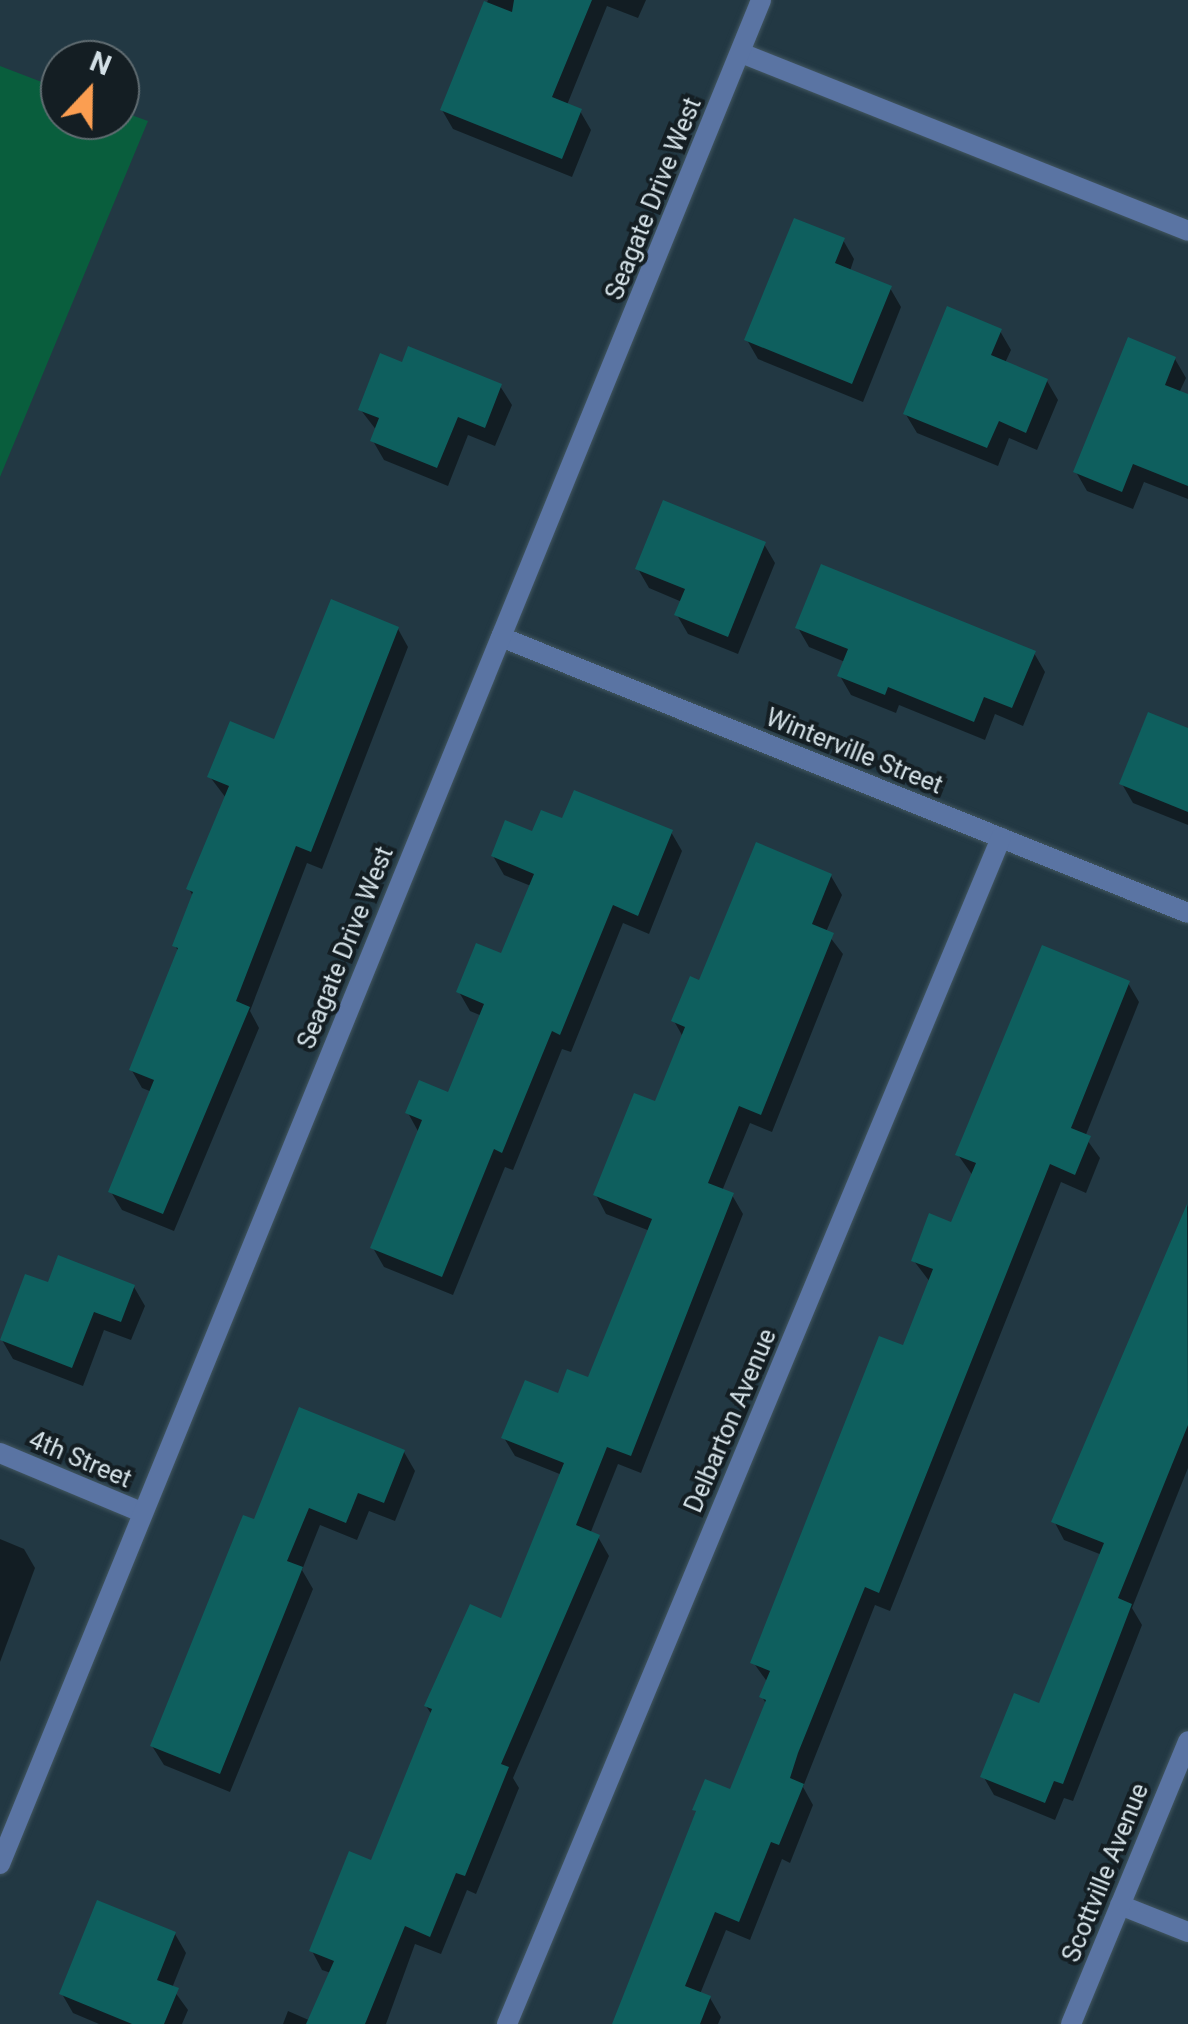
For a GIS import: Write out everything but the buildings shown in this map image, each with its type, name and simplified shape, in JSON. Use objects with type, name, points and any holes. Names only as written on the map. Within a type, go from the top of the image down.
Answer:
[{"type":"street","name":"Seagate Drive West","points":[[0,1864],[761,0]]},
{"type":"street","points":[[741,53],[1188,230]]},
{"type":"street","name":"Winterville Street","points":[[501,637],[1188,912]]},
{"type":"street","name":"Delbarton Avenue","points":[[507,2024],[1001,838]]},
{"type":"street","name":"4th Street","points":[[0,1453],[141,1512]]},
{"type":"street","name":"Scottville Avenue","points":[[1071,2024],[1188,1742]]},
{"type":"street","points":[[1120,1905],[1188,1932]]},
{"type":"green space","points":[[0,66],[40,81],[40,140],[140,140],[140,118],[148,121],[0,477]]}]
